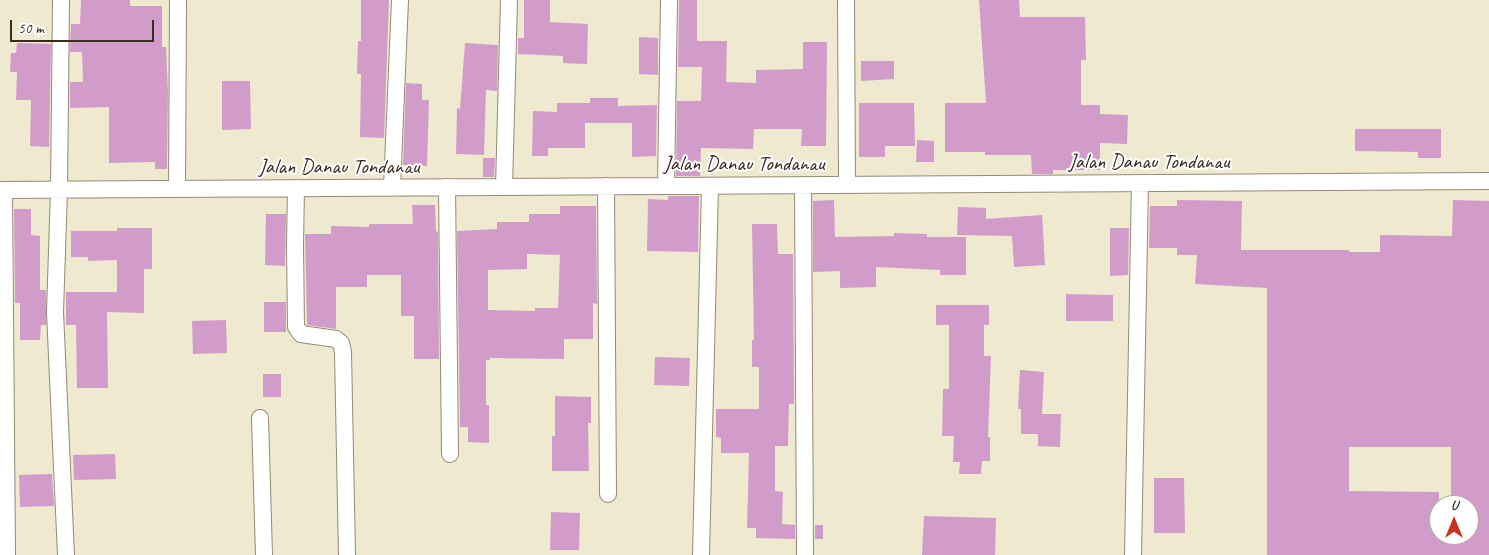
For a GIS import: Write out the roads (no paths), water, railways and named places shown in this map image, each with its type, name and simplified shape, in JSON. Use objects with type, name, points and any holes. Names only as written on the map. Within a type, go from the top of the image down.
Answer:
[{"type":"street","points":[[61,0],[59,190],[55,312],[66,555]]},
{"type":"street","points":[[177,189],[178,0]]},
{"type":"street","points":[[392,188],[400,0]]},
{"type":"street","points":[[504,187],[509,0]]},
{"type":"street","points":[[666,186],[668,0]]},
{"type":"street","points":[[846,0],[847,185]]},
{"type":"street","name":"Jalan Danau Tondanau","points":[[2,190],[1489,181]]},
{"type":"street","points":[[1133,555],[1140,183]]},
{"type":"street","points":[[803,185],[805,555]]},
{"type":"street","points":[[606,186],[608,494]]},
{"type":"street","points":[[701,555],[710,186]]},
{"type":"street","points":[[447,187],[450,454]]},
{"type":"street","points":[[296,188],[296,327],[301,334],[336,339],[341,343],[343,352],[347,555]]},
{"type":"street","points":[[2,190],[6,555]]},
{"type":"street","points":[[260,418],[264,555]]}]
